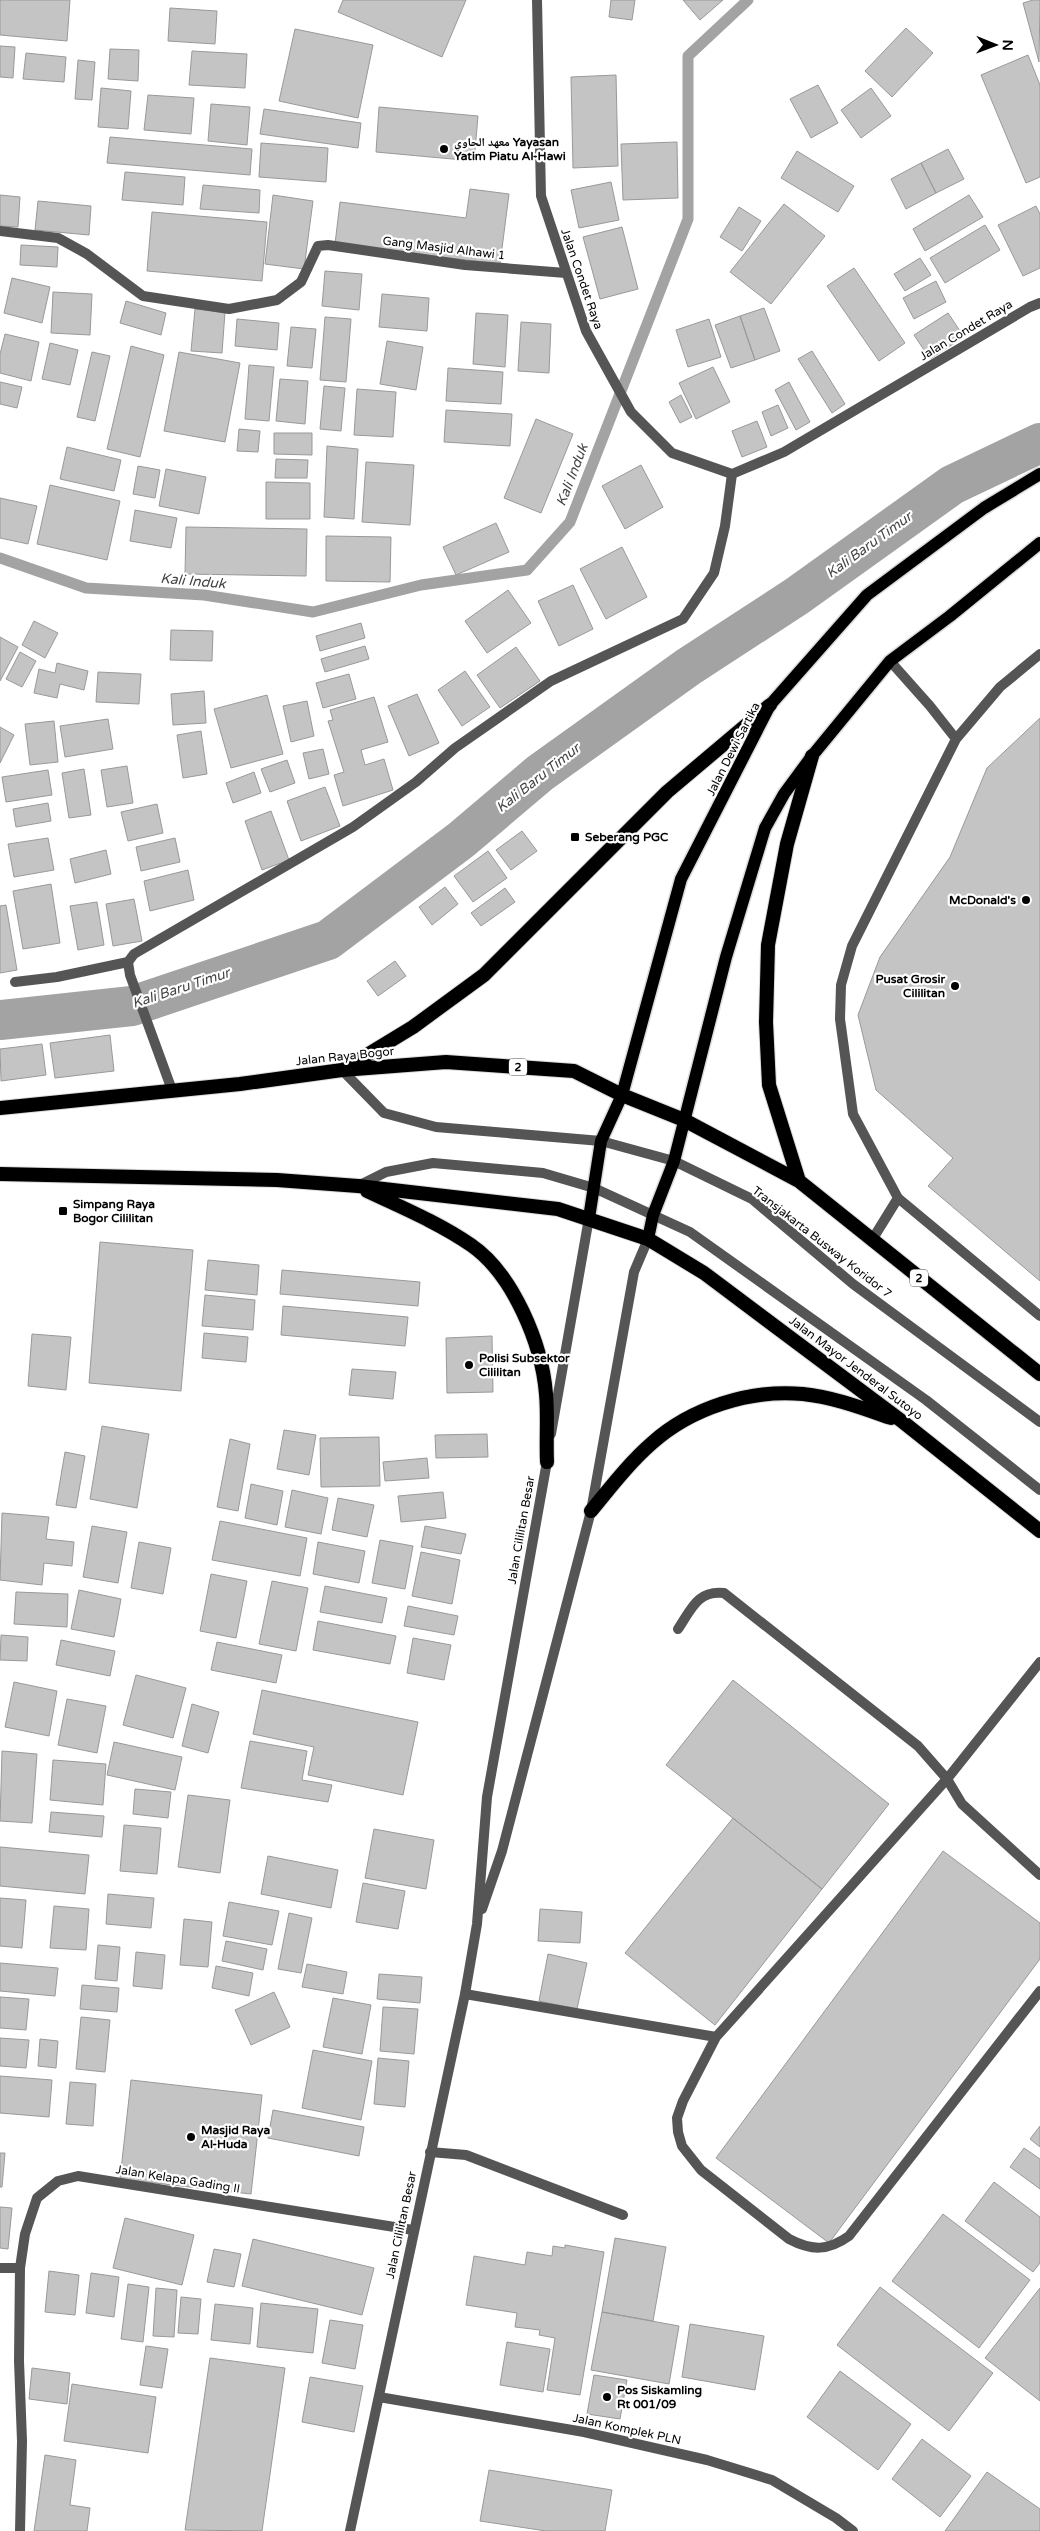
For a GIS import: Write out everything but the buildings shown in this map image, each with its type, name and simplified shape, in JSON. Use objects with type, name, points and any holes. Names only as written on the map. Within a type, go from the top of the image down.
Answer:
[{"type":"highway","points":[[342,1070],[414,1028],[484,975],[667,792],[770,705]]},
{"type":"highway","points":[[799,1181],[769,1085],[766,1022],[768,945],[787,844],[812,756]]},
{"type":"highway","name":"Jalan Raya Bogor","points":[[0,1108],[342,1070],[446,1062],[574,1070],[622,1095],[684,1120]]},
{"type":"highway","name":"2","points":[[684,1120],[799,1181],[1040,1374]]},
{"type":"highway","points":[[0,1174],[277,1180],[358,1186],[558,1209],[648,1238]]},
{"type":"highway","points":[[358,1186],[433,1222],[473,1246],[506,1280],[522,1309],[540,1364],[546,1392],[547,1462]]},
{"type":"highway","name":"Jalan Mayor Jenderal Sutoyo","points":[[648,1238],[704,1274],[903,1422],[1040,1531]]},
{"type":"highway","points":[[591,1511],[634,1460],[653,1442],[682,1422],[708,1408],[734,1400],[784,1394],[803,1394],[849,1403],[903,1422]]},
{"type":"main road","name":"Jalan Dewi Sartika","points":[[601,1141],[622,1095],[681,879],[770,705],[867,594],[984,508],[1040,474]]},
{"type":"main road","points":[[674,1161],[726,958],[765,828],[784,794],[812,756],[890,661],[950,616],[1040,543]]},
{"type":"main road","name":"Jalan Cililitan Besar","points":[[589,1218],[601,1141]]},
{"type":"main road","name":"Jalan Cililitan Besar","points":[[648,1238],[654,1215],[674,1161]]},
{"type":"street","name":"Jalan Condet Raya","points":[[536,0],[541,196],[586,331],[631,412],[672,453],[732,474],[784,452],[1030,307],[1040,303]]},
{"type":"street","name":"Gang Masjid Alhawi 1","points":[[0,231],[58,238],[87,254],[143,296],[229,308],[277,300],[301,282],[318,246],[328,245],[465,265],[566,273]]},
{"type":"street","points":[[14,982],[57,977],[128,962],[134,954],[354,827],[416,782],[455,748],[551,681],[683,619],[714,573],[732,474]]},
{"type":"street","points":[[1040,654],[1000,687],[956,740],[867,912],[852,946],[841,985],[840,1019],[853,1114],[898,1198],[1040,1316]]},
{"type":"street","points":[[890,661],[930,706],[956,740]]},
{"type":"street","points":[[128,962],[130,975],[172,1090]]},
{"type":"street","name":"Transjakarta Busway Koridor 7","points":[[342,1070],[384,1113],[436,1127],[601,1141],[674,1161],[752,1200],[853,1284],[1040,1422]]},
{"type":"street","points":[[358,1186],[386,1172],[433,1163],[543,1172],[594,1188],[690,1232],[744,1268],[926,1400],[1040,1490]]},
{"type":"street","points":[[872,1240],[898,1198]]},
{"type":"street","name":"Jalan Cililitan Besar","points":[[350,2531],[465,1994],[477,1924],[487,1797],[589,1218]]},
{"type":"street","name":"Jalan Cililitan Besar","points":[[477,1924],[502,1851],[591,1511],[634,1272],[648,1238]]},
{"type":"street","points":[[678,1629],[699,1598],[710,1592],[724,1593],[918,1746],[946,1779],[962,1804],[1040,1875]]},
{"type":"street","points":[[1040,1662],[946,1779],[716,2037],[683,2101],[677,2118],[682,2146],[701,2170],[789,2238],[800,2244],[825,2248],[836,2246],[849,2236],[1040,1991]]},
{"type":"street","points":[[465,1994],[716,2037]]},
{"type":"street","points":[[430,2152],[466,2155],[623,2216]]},
{"type":"street","name":"Jalan Kelapa Gading II","points":[[20,2531],[22,2441],[19,2361],[20,2268],[25,2234],[37,2198],[58,2181],[78,2176],[413,2230]]},
{"type":"street","points":[[0,2268],[20,2268]]},
{"type":"street","name":"Jalan Komplek PLN","points":[[379,2397],[584,2432],[706,2460],[772,2480],[836,2518],[853,2531]]},
{"type":"waterway","name":"Kali Induk","points":[[0,558],[86,588],[204,595],[313,612],[421,585],[527,570],[570,522],[688,219],[688,56],[748,0]]},
{"type":"waterway","name":"Kali Baru Timur","points":[[0,1020],[132,1006],[328,940],[461,840],[540,773],[688,667],[797,596],[952,485],[1040,443]]},
{"type":"place","name":"معهد الحاوي Yayasan Yatim Piatu Al-Hawi","points":[[444,149]]},
{"type":"place","name":"Seberang PGC","points":[[575,837]]},
{"type":"place","name":"McDonald's","points":[[1026,900]]},
{"type":"place","name":"Pusat Grosir Cililitan","points":[[955,986]]},
{"type":"place","name":"Simpang Raya Bogor Cililitan","points":[[63,1211]]},
{"type":"place","name":"Polisi Subsektor Cililitan","points":[[469,1365]]},
{"type":"place","name":"Masjid Raya Al-Huda","points":[[191,2137]]},
{"type":"place","name":"Pos Siskamling Rt 001/09","points":[[607,2397]]}]
